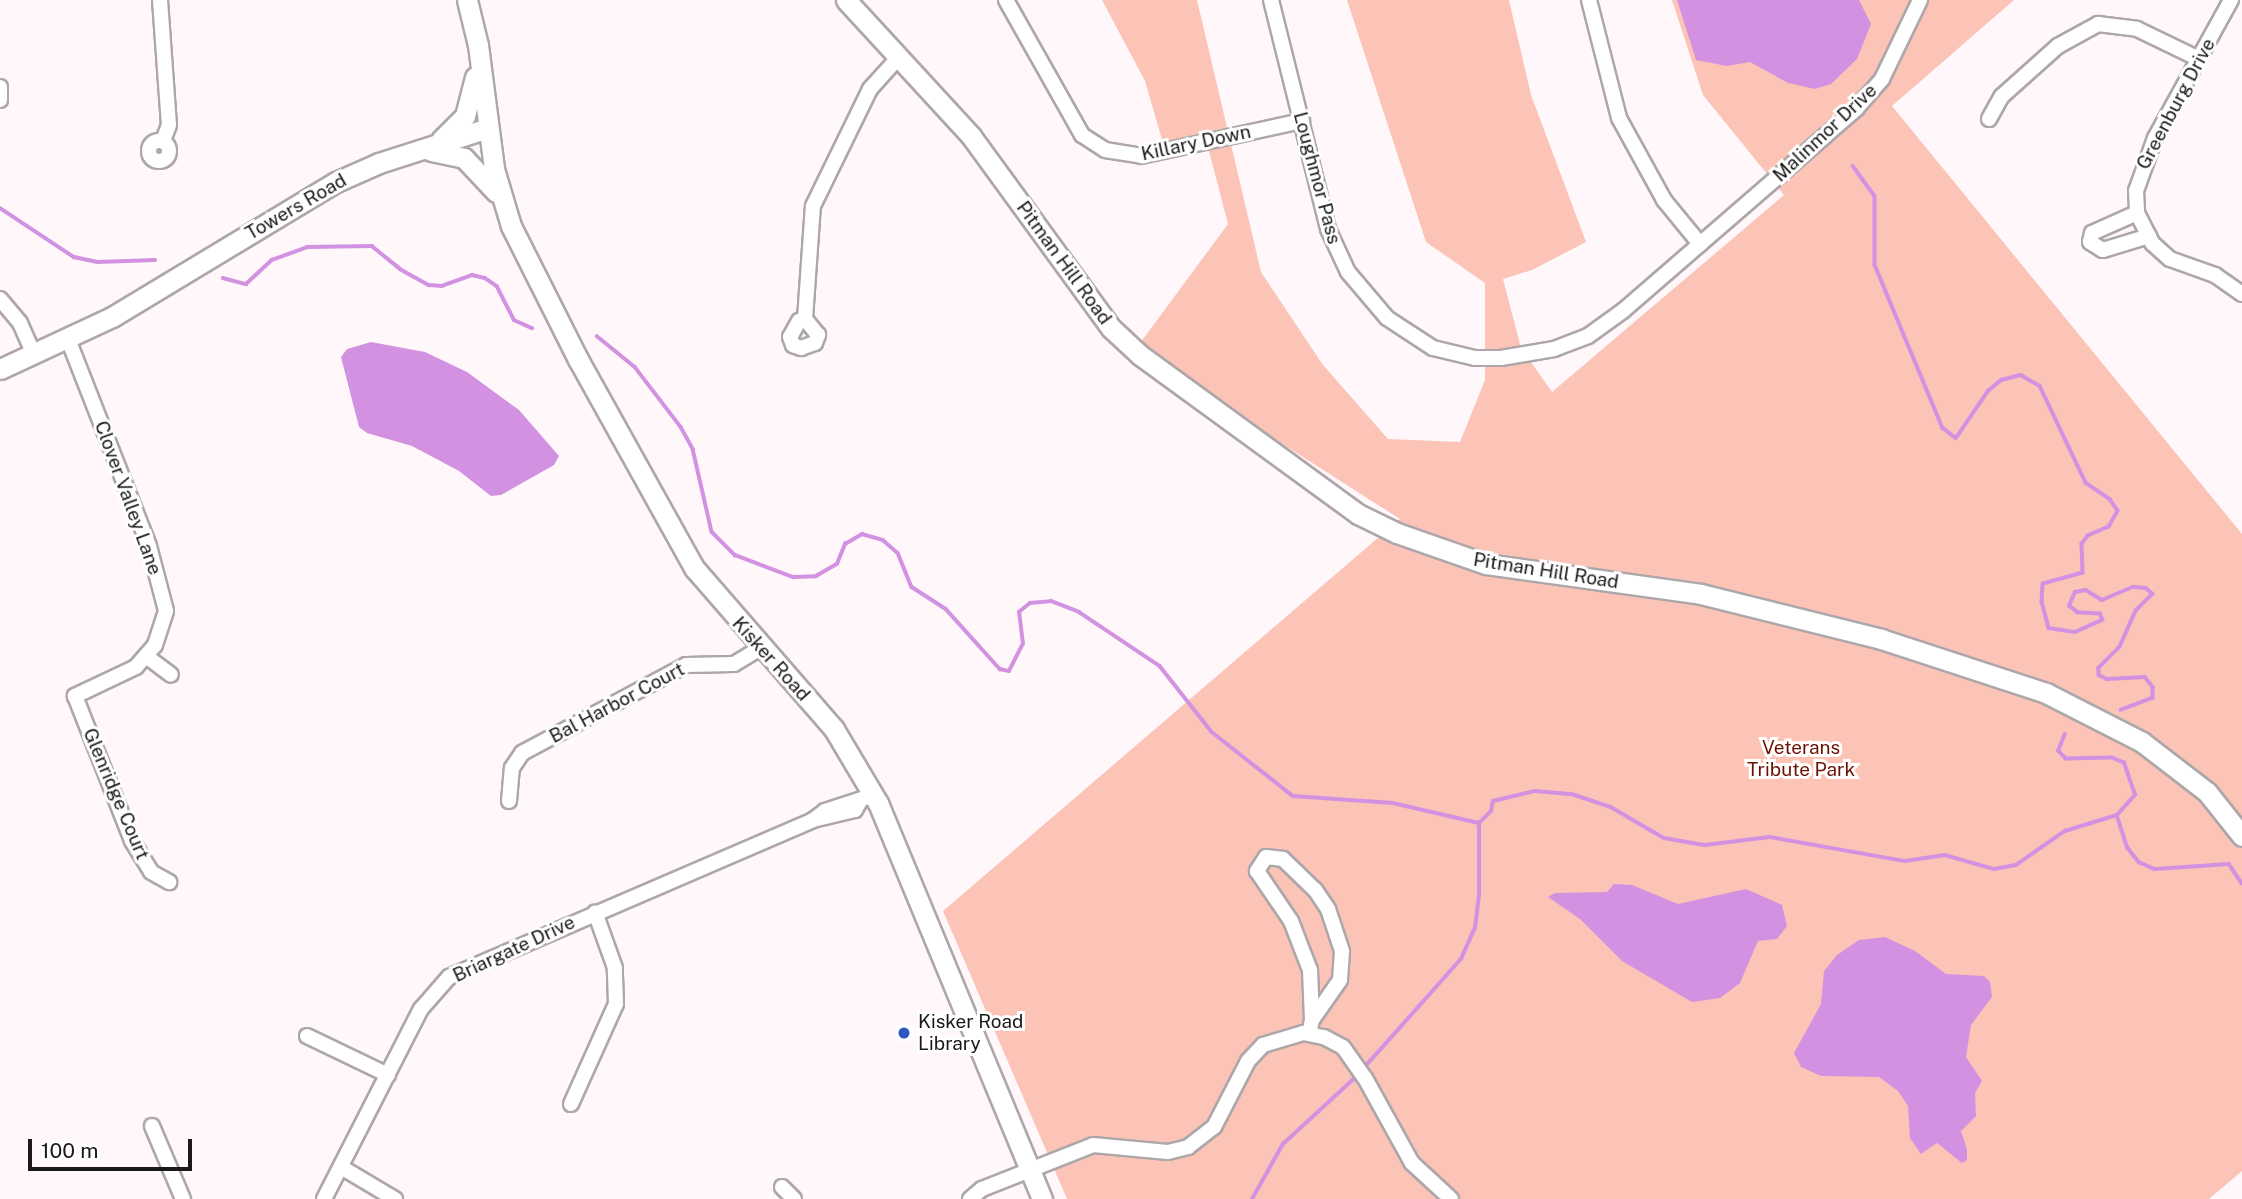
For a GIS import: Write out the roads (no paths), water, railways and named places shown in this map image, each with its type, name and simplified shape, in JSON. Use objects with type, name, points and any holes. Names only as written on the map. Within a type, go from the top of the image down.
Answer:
[{"type":"main road","points":[[467,0],[478,45],[488,128]]},
{"type":"main road","name":"Pitman Hill Road","points":[[846,0],[971,136],[1111,328],[1140,355],[1358,514],[1486,564],[1701,594],[1881,639],[2046,693],[2142,742],[2207,792],[2242,835]]},
{"type":"main road","points":[[429,147],[458,125],[469,108],[478,45]]},
{"type":"main road","name":"Towers Road","points":[[0,369],[68,339],[151,295],[294,205],[406,154],[488,128]]},
{"type":"main road","name":"Kisker Road","points":[[488,128],[503,206],[579,361],[695,569],[834,729],[867,798],[1042,1199]]},
{"type":"main road","points":[[406,154],[442,151],[458,155],[487,178],[503,206]]},
{"type":"street","points":[[160,0],[169,125],[163,141]]},
{"type":"street","name":"Killary Down","points":[[1006,0],[1082,135],[1105,150],[1141,156],[1302,121]]},
{"type":"street","name":"Loughmor Pass","points":[[1271,0],[1328,229],[1348,272],[1396,326],[1433,348],[1475,358],[1531,356],[1554,349],[1600,328],[1700,244]]},
{"type":"street","points":[[1589,0],[1619,118],[1664,200],[1700,244]]},
{"type":"street","name":"Malinmor Drive","points":[[1700,244],[1856,109],[1882,79],[1920,0]]},
{"type":"street","name":"Greenburg Drive","points":[[2231,0],[2137,178],[2137,213],[2149,236],[2170,259],[2215,275],[2242,294]]},
{"type":"street","points":[[1989,119],[2002,96],[2058,46],[2098,24],[2137,29],[2199,60]]},
{"type":"street","points":[[805,319],[813,206],[870,89],[898,58]]},
{"type":"street","points":[[0,86],[0,100]]},
{"type":"street","points":[[2137,213],[2092,233],[2090,242],[2103,250],[2149,236]]},
{"type":"street","points":[[0,299],[20,323],[33,355]]},
{"type":"street","name":"Clover Valley Lane","points":[[68,339],[162,589],[166,611],[162,630],[146,656],[127,673],[75,696]]},
{"type":"street","name":"Bal Harbor Court","points":[[509,801],[512,768],[522,753],[686,665],[734,664],[761,648]]},
{"type":"street","points":[[146,656],[171,674]]},
{"type":"street","name":"Glenridge Court","points":[[75,696],[132,841],[151,872],[169,882]]},
{"type":"street","name":"Briargate Drive","points":[[324,1199],[421,1009],[449,977],[813,820],[855,810],[867,798]]},
{"type":"street","points":[[970,1199],[982,1189],[1093,1145],[1168,1152],[1188,1147],[1214,1127],[1242,1071],[1263,1045],[1310,1027],[1343,971],[1336,931],[1325,905],[1300,873],[1283,859],[1266,857],[1257,871],[1291,921],[1310,970],[1310,1027]]},
{"type":"street","points":[[571,1104],[617,1004],[615,968],[595,912]]},
{"type":"street","points":[[1310,1027],[1334,1041],[1362,1074],[1412,1163],[1451,1199]]},
{"type":"street","points":[[307,1036],[388,1075]]},
{"type":"street","points":[[152,1126],[183,1199]]},
{"type":"street","points":[[341,1167],[395,1199]]},
{"type":"street","points":[[782,1186],[794,1199]]},
{"type":"waterway","points":[[1853,166],[1875,196],[1875,265],[1943,428],[1956,438],[1988,391],[2001,380],[2021,375],[2040,386],[2086,483],[2110,499],[2118,511],[2109,527],[2088,536],[2082,544],[2083,573],[2043,584],[2042,602],[2049,628],[2075,632],[2102,620],[2100,614],[2078,613],[2069,606],[2075,592],[2086,590],[2102,600],[2133,587],[2146,588],[2153,594],[2136,611],[2120,647],[2099,668],[2099,675],[2107,679],[2145,677],[2153,687],[2153,698],[2121,710]]},
{"type":"waterway","points":[[0,208],[74,257],[98,262],[155,260]]},
{"type":"waterway","points":[[223,278],[246,284],[272,260],[307,247],[372,246],[400,269],[429,285],[442,286],[472,275],[485,278],[497,286],[514,320],[532,328]]},
{"type":"waterway","points":[[597,336],[635,367],[681,427],[693,449],[712,532],[735,555],[793,577],[816,576],[837,564],[845,544],[862,534],[883,540],[898,553],[912,587],[946,609],[1000,669],[1009,671],[1023,644],[1019,612],[1030,603],[1051,601],[1079,612],[1160,666],[1212,732],[1293,796],[1393,803],[1479,823]]},
{"type":"waterway","points":[[1363,1069],[1461,959],[1475,928],[1479,895],[1479,823],[1491,811],[1493,801],[1535,791],[1572,794],[1611,807],[1664,838],[1705,845],[1770,837],[1905,861],[1945,855],[1994,869],[2016,865],[2065,831],[2117,815],[2135,795],[2124,763],[2112,758],[2066,759],[2058,751],[2065,734]]},
{"type":"waterway","points":[[2117,815],[2128,848],[2139,862],[2155,869],[2229,864],[2242,883]]},
{"type":"waterway","points":[[1252,1199],[1283,1144],[1358,1075]]},
{"type":"place","name":"Kisker Road Library","points":[[904,1033]]},
{"type":"park label","name":"Veterans Tribute Park","points":[[1801,759]]}]
